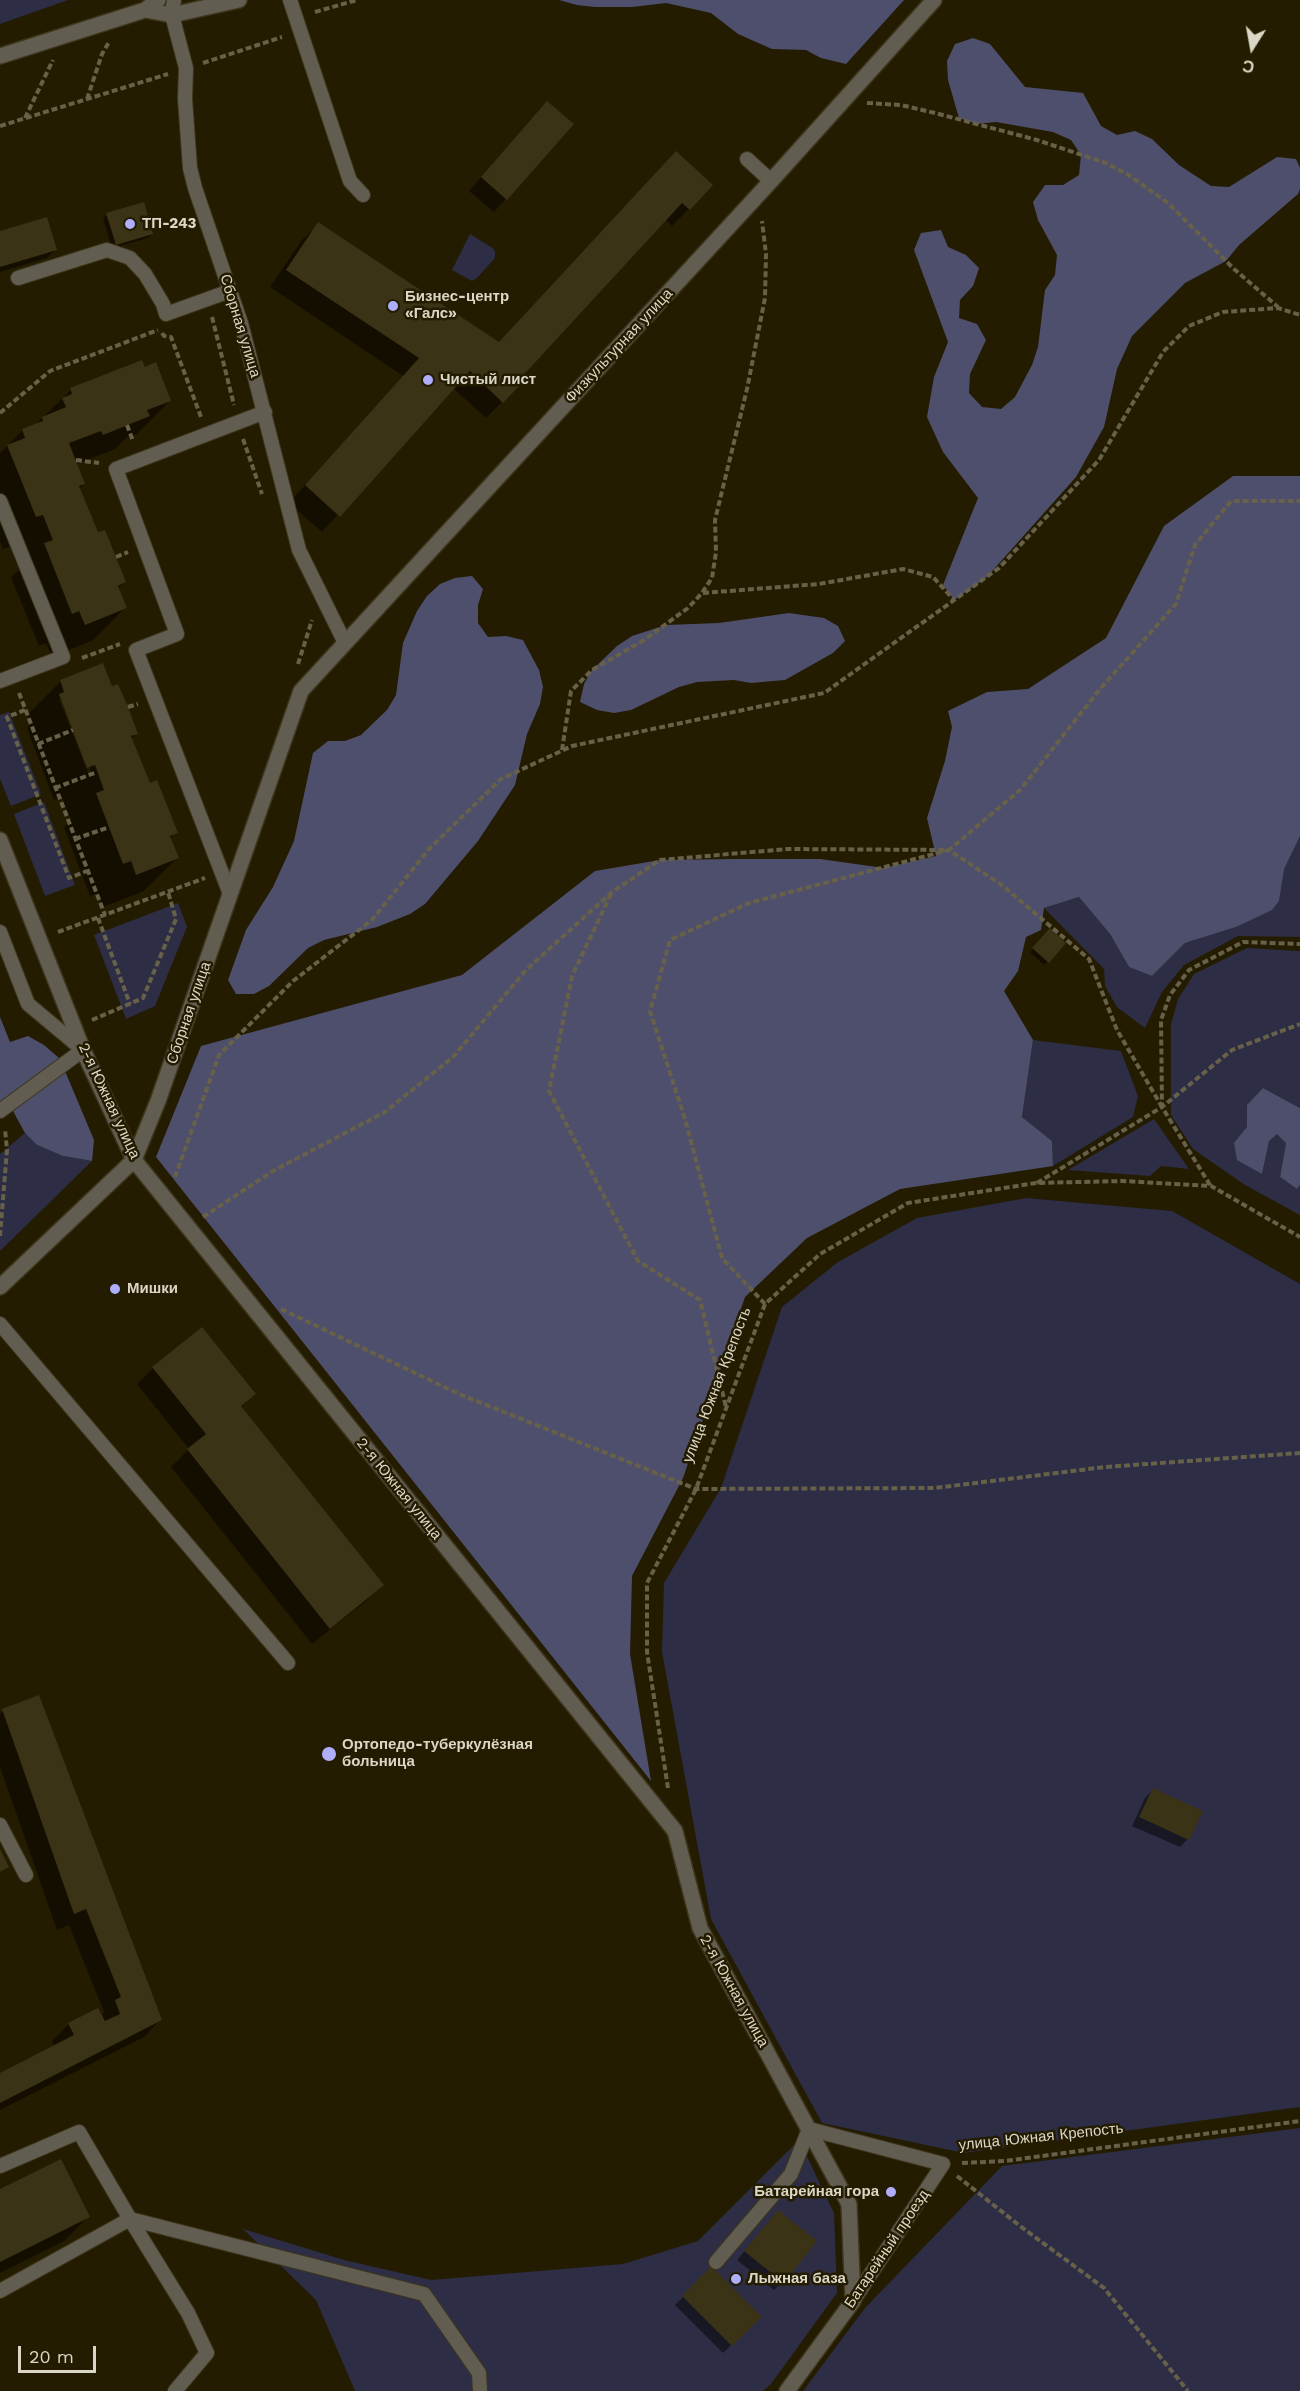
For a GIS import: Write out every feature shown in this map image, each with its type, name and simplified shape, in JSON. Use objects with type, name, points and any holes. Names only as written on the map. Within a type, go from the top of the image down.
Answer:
[{"type":"street","points":[[0,56],[122,18],[143,5],[158,0]]},
{"type":"street","points":[[143,5],[173,7],[239,0]]},
{"type":"street","name":"Физкультурная улица","points":[[301,691],[771,181],[934,0]]},
{"type":"street","name":"Сборная улица","points":[[0,1287],[134,1160],[158,1101],[301,691]]},
{"type":"street","name":"2-я Южная улица","points":[[0,840],[83,1050],[134,1160],[675,1831],[700,1928],[849,2204],[853,2301]]},
{"type":"street","name":"Батарейный проезд","points":[[787,2391],[853,2301]]},
{"type":"lane","points":[[290,0],[350,181],[363,195]]},
{"type":"lane","name":"Сборная улица","points":[[173,7],[186,69],[185,99],[190,168],[195,188],[230,291],[264,412],[298,550],[345,643]]},
{"type":"lane","points":[[747,159],[771,181]]},
{"type":"lane","points":[[18,278],[107,250],[129,258],[137,266],[163,304],[166,314],[230,291]]},
{"type":"lane","points":[[230,894],[136,650],[177,634],[116,469],[264,412]]},
{"type":"lane","points":[[0,501],[63,657],[0,681]]},
{"type":"lane","points":[[0,932],[28,1004],[83,1050],[2,1110]]},
{"type":"lane","points":[[0,1324],[288,1663]]},
{"type":"lane","points":[[0,1825],[26,1875]]},
{"type":"lane","points":[[716,2262],[792,2174],[809,2129]]},
{"type":"lane","name":"улица Южная Крепость","points":[[809,2129],[943,2164]]},
{"type":"lane","points":[[0,2166],[80,2132],[188,2313],[207,2353],[175,2391]]},
{"type":"lane","name":"Батарейный проезд","points":[[853,2301],[943,2164]]},
{"type":"lane","points":[[0,2291],[130,2219],[424,2295],[479,2373],[480,2391]]},
{"type":"path","points":[[87,99],[102,54],[122,18]]},
{"type":"path","points":[[25,118],[66,36]]},
{"type":"path","points":[[862,102],[901,105],[935,113],[1037,140],[1107,163],[1168,203],[1234,269],[1278,308]]},
{"type":"path","points":[[562,750],[571,691],[592,670],[644,640],[688,608],[702,593],[711,578],[716,552],[715,520],[747,389],[765,298],[766,254],[761,214]]},
{"type":"path","points":[[208,299],[238,422],[265,499]]},
{"type":"path","points":[[166,1200],[219,1055],[293,981],[372,920],[429,849],[501,779],[572,746],[824,693],[999,568],[1099,460],[1163,352],[1189,326],[1223,312],[1278,308],[1300,315]]},
{"type":"path","points":[[0,413],[51,371],[161,329],[164,336],[171,337],[207,434]]},
{"type":"path","points":[[127,425],[136,450]]},
{"type":"path","points":[[76,460],[103,463]]},
{"type":"path","points":[[765,1304],[722,1258],[685,1119],[650,1011],[670,940],[749,903],[949,850],[1020,790],[1100,689],[1176,604],[1195,545],[1231,501],[1300,501]]},
{"type":"path","points":[[702,593],[819,584],[903,568],[933,577],[954,600]]},
{"type":"path","points":[[295,670],[314,615]]},
{"type":"path","points":[[75,660],[123,642]]},
{"type":"path","points":[[15,684],[105,915]]},
{"type":"path","points":[[25,710],[7,717],[65,868],[69,878],[87,871]]},
{"type":"path","points":[[38,744],[73,730]]},
{"type":"path","points":[[55,788],[98,772]]},
{"type":"path","points":[[75,839],[109,827]]},
{"type":"path","points":[[188,1227],[273,1171],[385,1112],[453,1057],[526,970],[612,892],[660,860],[788,849],[949,850],[1003,886],[1089,959],[1117,1030],[1210,1185]]},
{"type":"path","points":[[40,938],[214,874]]},
{"type":"path","points":[[110,1012],[143,998],[176,919],[168,892]]},
{"type":"path","points":[[612,892],[572,976],[549,1091],[638,1261],[700,1300],[726,1408]]},
{"type":"path","points":[[98,918],[130,1004]]},
{"type":"path","points":[[1162,1107],[1161,1020],[1170,995],[1189,970],[1243,942],[1300,944]]},
{"type":"path","points":[[1036,1183],[1162,1107],[1232,1050],[1300,1024]]},
{"type":"path","points":[[0,1236],[7,1150],[2,1110]]},
{"type":"path","name":"улица Южная Крепость","points":[[670,1797],[646,1652],[647,1583],[696,1489],[765,1304],[820,1254],[908,1203],[1036,1183],[1123,1181],[1210,1185],[1300,1237]]},
{"type":"path","points":[[279,1308],[459,1394],[696,1489],[935,1488],[1105,1467],[1300,1454]]},
{"type":"path","name":"улица Южная Крепость","points":[[943,2164],[1005,2161],[1300,2121]]},
{"type":"path","points":[[943,2164],[1020,2226],[1104,2288],[1188,2391]]},
{"type":"shaded area","points":[[0,0],[68,0],[0,24]]},
{"type":"shaded area","points":[[559,0],[904,0],[846,64],[821,58],[806,50],[772,49],[738,34],[711,13],[666,3],[632,7],[595,7]]},
{"type":"shaded area","points":[[973,38],[990,44],[1025,87],[1083,93],[1101,126],[1117,135],[1135,131],[1152,139],[1179,165],[1211,186],[1229,187],[1277,157],[1296,159],[1300,168],[1300,189],[1298,194],[1239,245],[1226,261],[1185,283],[1132,336],[1117,369],[1104,427],[1076,477],[986,578],[954,600],[943,585],[978,498],[943,452],[927,417],[934,377],[948,342],[914,250],[921,233],[941,230],[948,247],[966,255],[979,268],[973,286],[960,300],[959,318],[977,324],[986,340],[970,374],[969,393],[982,407],[1001,409],[1015,397],[1032,365],[1038,347],[1045,290],[1055,275],[1057,255],[1038,220],[1033,202],[1045,185],[1063,185],[1079,175],[1081,155],[1071,140],[1053,132],[996,122],[977,124],[959,118],[948,80],[947,61],[955,44]]},
{"type":"shaded area","points":[[470,234],[494,249],[495,253],[495,258],[472,281],[452,270]]},
{"type":"shaded area","points":[[1233,476],[1300,476],[1300,836],[1284,869],[1279,901],[1272,910],[1236,927],[1185,943],[1152,976],[1129,967],[1110,934],[1079,897],[1044,908],[1041,930],[1026,937],[1018,971],[1004,991],[1033,1040],[1022,1117],[1052,1141],[1053,1166],[900,1189],[807,1238],[745,1297],[683,1478],[632,1576],[630,1654],[651,1781],[156,1157],[201,1046],[462,975],[595,871],[660,860],[734,859],[820,859],[884,868],[936,856],[927,818],[945,761],[952,727],[948,711],[987,692],[1028,689],[1106,638],[1164,526]]},
{"type":"shaded area","points":[[472,576],[483,589],[478,605],[478,623],[488,637],[506,636],[523,640],[539,670],[543,687],[540,704],[527,734],[515,785],[478,841],[425,904],[410,914],[377,927],[324,940],[308,948],[269,986],[254,994],[236,994],[228,980],[246,930],[273,887],[294,841],[313,753],[328,741],[345,741],[361,735],[387,710],[396,695],[403,643],[417,611],[427,596],[440,584],[455,578]]},
{"type":"shaded area","points":[[789,613],[824,618],[838,626],[845,641],[833,653],[785,680],[751,683],[734,680],[697,682],[679,687],[631,710],[614,713],[597,710],[580,702],[584,684],[592,670],[617,646],[632,636],[666,625],[719,623]]},
{"type":"shaded area","points":[[9,712],[41,794],[11,806],[0,779],[0,715]]},
{"type":"shaded area","points":[[44,802],[75,885],[45,896],[14,814]]},
{"type":"shaded area","points":[[1300,836],[1300,937],[1238,936],[1184,965],[1162,992],[1145,1028],[1117,1007],[1105,986],[1104,969],[1044,908],[1079,897],[1110,934],[1129,967],[1152,976],[1185,943],[1236,927],[1279,901],[1283,869]]},
{"type":"shaded area","points":[[178,903],[187,927],[155,1006],[126,1019],[94,935]]},
{"type":"shaded area","points":[[1247,948],[1300,951],[1300,1108],[1263,1088],[1248,1105],[1247,1127],[1262,1173],[1269,1141],[1277,1133],[1286,1143],[1280,1177],[1297,1189],[1300,1185],[1300,1215],[1245,1185],[1193,1149],[1171,1115],[1171,1024],[1178,999],[1194,974]]},
{"type":"shaded area","points":[[0,1017],[10,1042],[28,1036],[44,1045],[59,1058],[0,1102]]},
{"type":"shaded area","points":[[1033,1040],[1121,1051],[1138,1096],[1133,1117],[1053,1166],[1052,1141],[1022,1117]]},
{"type":"shaded area","points":[[65,1071],[94,1140],[92,1161],[63,1156],[37,1145],[25,1133],[13,1111]]},
{"type":"shaded area","points":[[1263,1088],[1300,1108],[1300,1185],[1297,1189],[1280,1177],[1286,1143],[1277,1134],[1269,1141],[1262,1174],[1237,1160],[1234,1143],[1247,1127],[1247,1105]]},
{"type":"shaded area","points":[[1154,1119],[1189,1169],[1161,1166],[1150,1176],[1068,1170]]},
{"type":"shaded area","points":[[25,1133],[37,1145],[63,1156],[92,1161],[0,1251],[0,1154]]},
{"type":"shaded area","points":[[1026,1198],[1172,1211],[1300,1284],[1300,2107],[964,2153],[822,2123],[711,1919],[662,1652],[664,1583],[721,1488],[782,1307],[838,1262],[917,1218]]},
{"type":"shaded area","points":[[1300,2128],[1300,2391],[803,2391],[865,2308],[1002,2166]]},
{"type":"shaded area","points":[[799,2140],[834,2213],[837,2293],[771,2384],[763,2391],[355,2391],[316,2300],[243,2229],[344,2260],[431,2280],[623,2264],[698,2241]]},
{"type":"building","points":[[547,101],[574,124],[507,200],[481,177]]},
{"type":"building","name":"Бизнес-центр «Галс»","points":[[676,151],[713,185],[690,210],[682,203],[518,381],[521,384],[503,403],[470,371],[340,517],[305,485],[419,358],[286,270],[318,222],[499,342]]},
{"type":"building","name":"ТП-243","points":[[144,202],[153,234],[116,245],[106,213]]},
{"type":"building","points":[[47,217],[57,250],[0,267],[0,231]]},
{"type":"building","points":[[142,360],[145,367],[156,362],[171,401],[147,410],[150,416],[103,435],[101,431],[69,443],[85,484],[79,486],[98,532],[105,530],[126,582],[118,586],[127,608],[85,625],[79,611],[72,614],[44,543],[53,540],[43,515],[36,517],[7,445],[25,438],[22,429],[43,421],[42,417],[66,407],[62,398],[72,394],[70,388]]},
{"type":"building","points":[[103,663],[112,686],[118,684],[128,707],[138,734],[131,736],[150,783],[157,780],[178,833],[170,836],[179,858],[136,875],[131,861],[123,864],[96,793],[104,790],[95,765],[87,768],[59,694],[64,692],[60,680]]},
{"type":"building","points":[[1050,928],[1066,943],[1049,963],[1032,948]]},
{"type":"building","points":[[202,1327],[256,1394],[241,1406],[384,1585],[330,1629],[187,1449],[206,1434],[152,1367]]},
{"type":"building","points":[[39,1695],[162,2020],[0,2103],[0,2073],[74,2035],[68,2023],[98,2008],[105,2021],[120,2014],[115,2000],[121,1997],[86,1909],[74,1914],[2,1709]]},
{"type":"building","points":[[1153,1788],[1203,1811],[1189,1840],[1139,1817]]},
{"type":"building","points":[[0,1849],[9,1867],[0,1872]]},
{"type":"building","points":[[61,2159],[90,2217],[0,2262],[0,2189]]},
{"type":"building","points":[[778,2210],[817,2241],[784,2283],[744,2251]]},
{"type":"building","points":[[711,2266],[762,2317],[732,2346],[682,2296]]},
{"type":"place","name":"ТП-243","points":[[130,224]]},
{"type":"place","name":"Бизнес-центр «Галс»","points":[[393,306]]},
{"type":"place","name":"Чистый лист","points":[[428,380]]},
{"type":"place","name":"Мишки","points":[[115,1289]]},
{"type":"place","name":"Ортопедо-туберкулёзная больница","points":[[329,1754]]},
{"type":"place","name":"Батарейная гора","points":[[891,2192]]},
{"type":"place","name":"Лыжная база","points":[[736,2279]]}]
